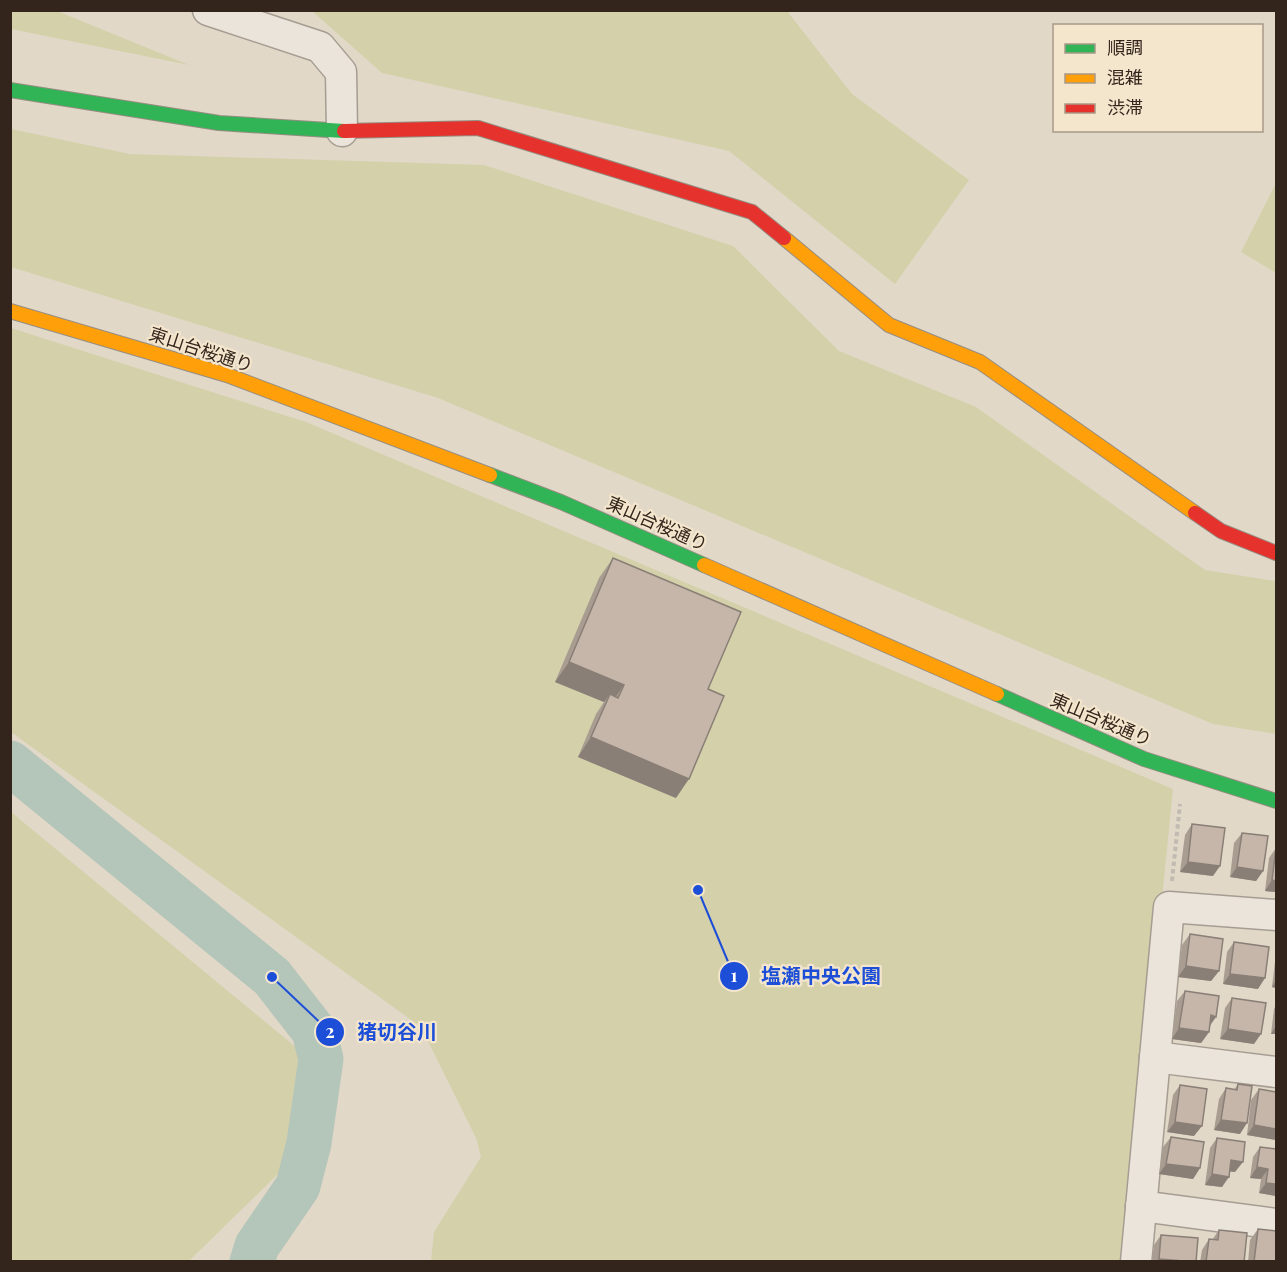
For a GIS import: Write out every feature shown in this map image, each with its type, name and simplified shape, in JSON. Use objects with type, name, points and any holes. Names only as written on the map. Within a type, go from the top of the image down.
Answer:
[{"type":"street","points":[[208,10],[320,47],[341,72],[342,131]]},
{"type":"street","points":[[10,90],[219,123],[342,131],[478,128],[752,212],[889,325],[980,362],[1221,531],[1276,553]]},
{"type":"street","name":"東山台桜通り","points":[[10,311],[227,375],[549,498],[1144,759],[1276,801]]},
{"type":"street","points":[[1136,1262],[1169,907],[1276,915]]},
{"type":"street","points":[[1155,1057],[1276,1072]]},
{"type":"street","points":[[1142,1206],[1276,1224]]},
{"type":"path","points":[[1169,907],[1180,804]]},
{"type":"shaded area","points":[[10,11],[57,11],[189,65],[11,29]]},
{"type":"shaded area","points":[[312,11],[787,11],[852,94],[969,180],[895,284],[729,151],[382,73]]},
{"type":"shaded area","points":[[11,129],[130,154],[484,165],[733,246],[839,351],[976,407],[1205,570],[1276,581],[1276,734],[1213,724],[438,398],[11,267]]},
{"type":"shaded area","points":[[1276,183],[1276,273],[1241,252]]},
{"type":"shaded area","points":[[11,328],[306,422],[1173,789],[1126,1261],[431,1261],[434,1232],[481,1157],[476,1138],[421,1027],[11,732]]},
{"type":"shaded area","points":[[11,812],[303,1053],[283,1169],[189,1261],[11,1261]]},
{"type":"building","points":[[613,558],[741,612],[708,689],[724,696],[689,779],[591,737],[610,694],[618,698],[624,685],[569,662]]},
{"type":"building","points":[[1192,824],[1225,828],[1220,866],[1188,862]]},
{"type":"building","points":[[1242,833],[1268,836],[1263,871],[1237,867]]},
{"type":"building","points":[[1276,848],[1276,881],[1272,880]]},
{"type":"building","points":[[1190,934],[1223,939],[1219,971],[1186,966]]},
{"type":"building","points":[[1234,942],[1269,947],[1265,978],[1230,974]]},
{"type":"building","points":[[1185,991],[1219,996],[1216,1017],[1211,1015],[1209,1032],[1179,1028]]},
{"type":"building","points":[[1232,998],[1266,1003],[1261,1034],[1228,1029]]},
{"type":"building","points":[[1238,1084],[1252,1086],[1247,1123],[1221,1120],[1226,1088],[1237,1090]]},
{"type":"building","points":[[1180,1085],[1207,1089],[1202,1126],[1175,1122]]},
{"type":"building","points":[[1259,1089],[1276,1092],[1276,1129],[1254,1125]]},
{"type":"building","points":[[1171,1137],[1204,1142],[1200,1168],[1166,1164]]},
{"type":"building","points":[[1217,1138],[1245,1142],[1243,1162],[1231,1160],[1229,1177],[1212,1174]]},
{"type":"building","points":[[1260,1147],[1276,1149],[1276,1184],[1266,1183],[1268,1169],[1257,1167]]},
{"type":"building","points":[[1258,1229],[1276,1231],[1276,1262],[1254,1262]]},
{"type":"building","points":[[1219,1230],[1247,1233],[1244,1262],[1206,1262],[1209,1239],[1218,1240]]},
{"type":"building","points":[[1161,1235],[1198,1238],[1196,1262],[1159,1259]]},
{"type":"waterway","points":[[10,763],[272,977],[314,1031],[321,1059],[309,1143],[298,1186],[257,1246],[252,1262]]},
{"type":"traffic: fast","points":[[10,90],[219,123],[344,131]]},
{"type":"traffic: fast","points":[[490,475],[561,502],[704,565]]},
{"type":"traffic: fast","points":[[997,694],[1144,759],[1276,801]]},
{"type":"traffic: slow","points":[[784,238],[889,325],[980,362],[1195,513]]},
{"type":"traffic: slow","points":[[10,311],[227,375],[490,475]]},
{"type":"traffic: slow","points":[[704,565],[997,694]]},
{"type":"traffic: jam","points":[[344,131],[478,128],[752,212],[784,238]]},
{"type":"traffic: jam","points":[[1195,513],[1221,531],[1276,553]]},
{"type":"place","name":"塩瀬中央公園","points":[[698,890]]},
{"type":"place","name":"猪切谷川","points":[[272,977]]}]
